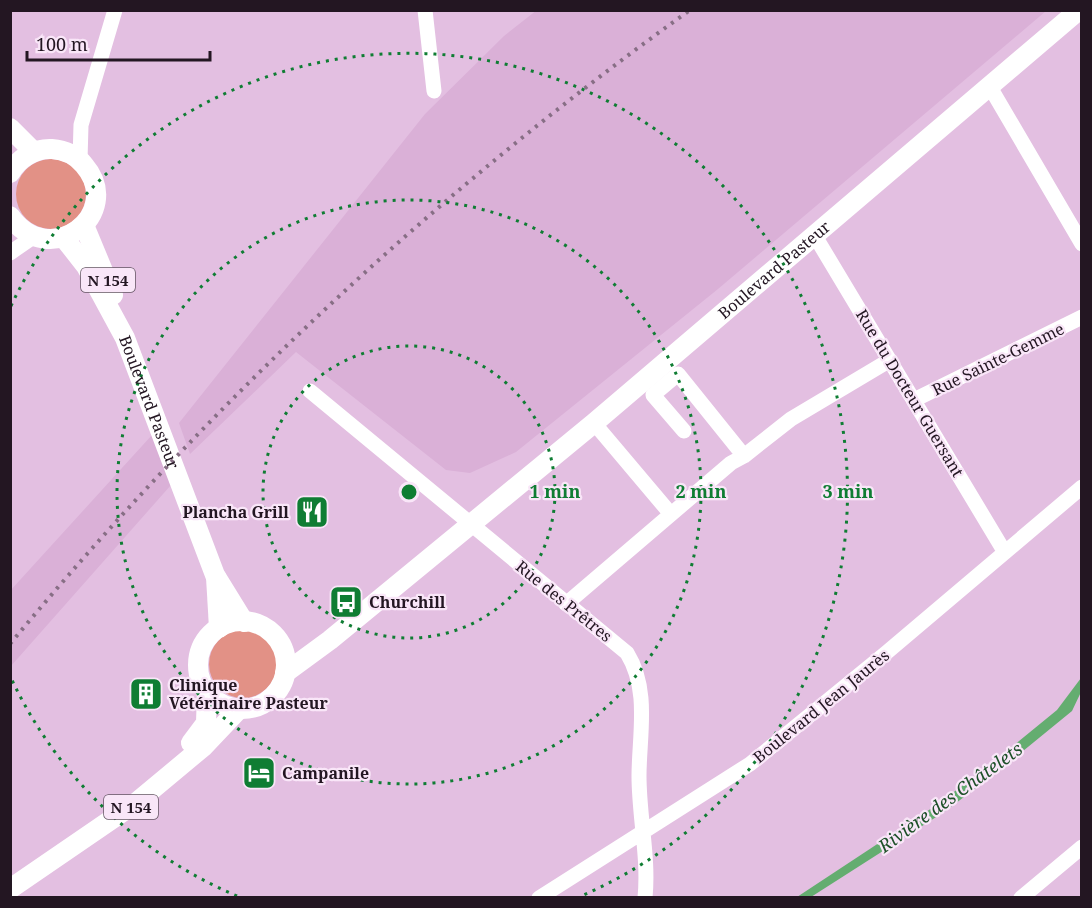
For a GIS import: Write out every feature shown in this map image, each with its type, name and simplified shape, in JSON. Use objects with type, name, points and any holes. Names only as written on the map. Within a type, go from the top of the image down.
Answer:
[{"type":"main road","name":"Boulevard Pasteur","points":[[469,524],[594,423],[1079,10]]},
{"type":"main road","points":[[10,128],[34,152]]},
{"type":"main road","points":[[11,217],[21,229],[33,237],[49,240],[64,238],[84,225],[92,213],[96,199],[95,184],[89,171],[80,160],[60,150],[34,152],[12,167]]},
{"type":"main road","name":"N 154","points":[[84,225],[110,283],[125,338]]},
{"type":"main road","name":"Boulevard Pasteur","points":[[64,238],[86,266],[125,338],[215,574]]},
{"type":"main road","points":[[280,643],[298,644],[316,637],[401,567],[469,524]]},
{"type":"main road","points":[[285,673],[429,559],[469,524]]},
{"type":"main road","name":"N 154","points":[[215,574],[244,622]]},
{"type":"main road","name":"N 154","points":[[215,574],[219,628]]},
{"type":"main road","points":[[244,622],[265,628],[280,643],[285,658],[285,673],[279,688],[269,700],[255,707],[239,709],[221,704],[207,691],[199,672],[199,657],[204,644],[219,628],[231,623],[244,622]]},
{"type":"main road","name":"N 154","points":[[10,878],[92,823],[195,739],[202,731],[208,717],[207,691]]},
{"type":"main road","name":"N 154","points":[[10,889],[138,802],[202,747],[239,709]]},
{"type":"street","points":[[80,160],[81,125],[116,10]]},
{"type":"street","points":[[425,10],[434,91]]},
{"type":"street","points":[[990,87],[1082,244]]},
{"type":"street","points":[[60,150],[81,125]]},
{"type":"street","points":[[10,234],[11,217]]},
{"type":"street","name":"Rue du Docteur Guersant","points":[[815,236],[1004,551]]},
{"type":"street","points":[[10,253],[33,237]]},
{"type":"street","name":"Rue Sainte-Gemme","points":[[914,400],[1082,317]]},
{"type":"street","points":[[566,604],[731,463],[744,456],[790,419],[890,360]]},
{"type":"street","points":[[684,431],[653,395],[678,374],[744,456]]},
{"type":"street","name":"Rue des Prêtres","points":[[310,391],[566,604],[618,644],[633,665],[640,692],[642,726],[639,777],[644,829],[645,897]]},
{"type":"street","points":[[594,423],[670,513]]},
{"type":"street","name":"Boulevard Jean Jaurès","points":[[539,897],[750,764],[886,653],[1082,487]]},
{"type":"street","points":[[1021,897],[1082,847]]},
{"type":"shaded area","points":[[537,10],[1046,11],[718,289],[516,452],[470,473],[446,470],[296,352],[190,454],[179,423],[425,114],[504,36]]},
{"type":"shaded area","points":[[58,159],[71,165],[80,174],[84,180],[86,194],[84,208],[76,219],[65,227],[44,229],[26,219],[18,208],[16,187],[26,169],[37,161]]},
{"type":"shaded area","points":[[152,435],[171,485],[11,666],[10,591]]},
{"type":"shaded area","points":[[236,630],[250,630],[262,635],[272,645],[277,664],[272,683],[262,693],[250,698],[236,698],[224,693],[214,683],[209,671],[209,657],[214,645],[224,635]]},
{"type":"water","name":"Rivière des Châtelets","points":[[1081,678],[1081,692],[1072,711],[996,773],[944,812],[811,897],[797,897],[935,806],[986,768],[1057,710]]},
{"type":"railway","points":[[10,644],[164,470],[245,386],[329,305],[505,152],[596,79],[690,10]]},
{"type":"place","name":"Plancha Grill","points":[[312,512]]},
{"type":"place","name":"Churchill","points":[[346,602]]},
{"type":"place","name":"Clinique Vétérinaire Pasteur","points":[[146,694]]},
{"type":"place","name":"Campanile","points":[[259,773]]}]
